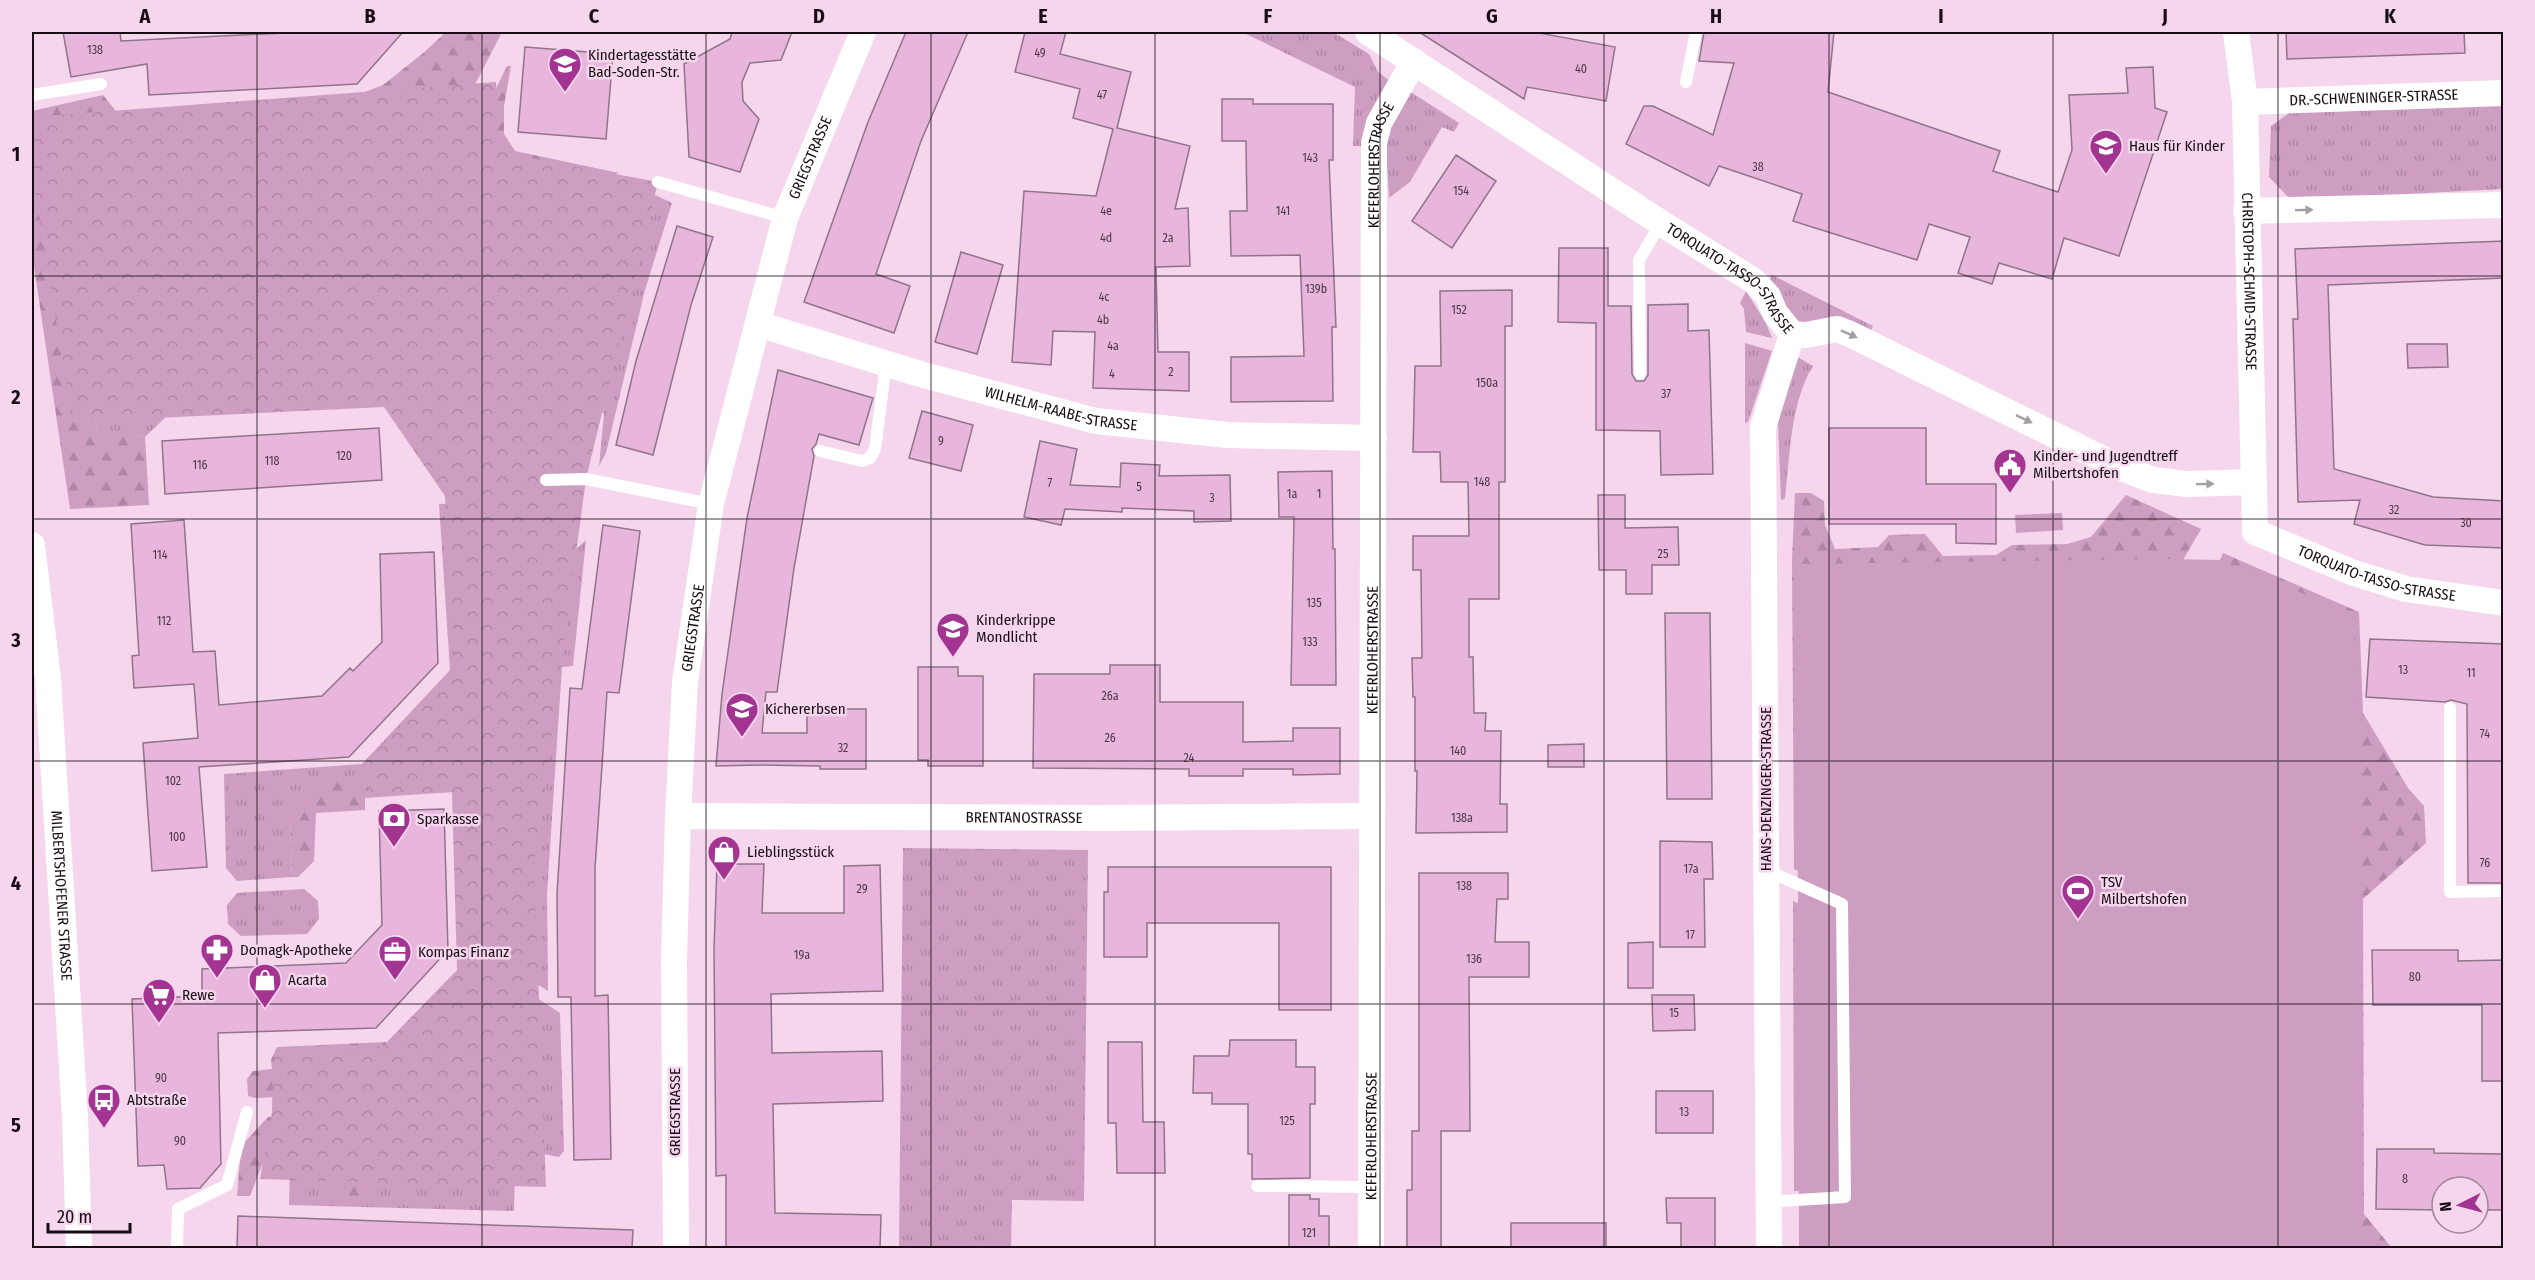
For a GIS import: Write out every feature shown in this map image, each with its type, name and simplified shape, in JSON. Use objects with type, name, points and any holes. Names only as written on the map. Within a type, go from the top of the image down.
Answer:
[{"type":"street","name":"GRIEGSTRASSE","points":[[676,1248],[674,960],[678,816],[685,682],[711,504],[785,218],[863,32]]},
{"type":"street","name":"TORQUATO-TASSO-STRASSE","points":[[1368,32],[1660,223],[1754,281],[1768,296],[1775,313],[1792,334],[1806,335],[1837,329],[1850,334],[2119,467],[2153,480],[2187,484],[2254,482]]},
{"type":"street","name":"CHRISTOPH-SCHMID-STRASSE","points":[[2236,32],[2245,102],[2255,532]]},
{"type":"street","name":"KEFERLOHERSTRASSE","points":[[1371,1248],[1375,131],[1414,61]]},
{"type":"street","name":"DR.-SCHWENINGER-STRASSE","points":[[2245,102],[2504,93]]},
{"type":"street","points":[[2246,212],[2504,205]]},
{"type":"street","name":"WILHELM-RAABE-STRASSE","points":[[758,324],[886,364],[1096,421],[1227,435],[1374,438]]},
{"type":"street","name":"HANS-DENZINGER-STRASSE","points":[[1769,1248],[1763,427],[1792,334]]},
{"type":"street","name":"TORQUATO-TASSO-STRASSE","points":[[2255,532],[2354,573],[2406,589],[2504,603]]},
{"type":"street","name":"MILBERTSHOFENER STRASSE","points":[[32,545],[48,678],[75,1117],[79,1248]]},
{"type":"street","name":"BRENTANOSTRASSE","points":[[678,816],[1371,816]]},
{"type":"lane","points":[[1686,82],[1696,32]]},
{"type":"lane","points":[[32,95],[101,84]]},
{"type":"lane","points":[[658,182],[785,218]]},
{"type":"lane","points":[[1640,374],[1639,261],[1660,223]]},
{"type":"lane","points":[[820,451],[862,461],[870,458],[875,449],[886,364]]},
{"type":"lane","points":[[546,480],[586,479],[711,504]]},
{"type":"lane","points":[[2450,708],[2451,892],[2504,891]]},
{"type":"lane","points":[[1766,870],[1842,904],[1845,1185],[1845,1197],[1768,1202]]},
{"type":"lane","points":[[177,1248],[178,1209],[227,1185],[247,1112]]},
{"type":"lane","points":[[1257,1186],[1371,1187]]},
{"type":"green space","points":[[446,32],[502,32],[467,100],[91,392],[97,431],[145,437],[149,505],[70,509],[32,253],[32,111],[103,95],[120,116],[327,107],[383,85]]},
{"type":"green space","points":[[1242,32],[1333,32],[1369,54],[1378,72],[1390,81],[1364,146],[1353,146],[1355,87]]},
{"type":"green space","points":[[507,66],[511,66],[504,106],[504,134],[515,151],[619,173],[591,178],[508,224],[487,107]]},
{"type":"green space","points":[[496,82],[499,152],[658,182],[586,479],[534,865],[546,1187],[260,1179],[272,1112],[273,1060],[279,1052],[383,1046],[457,970],[452,792],[369,796],[366,761],[456,672],[445,496],[384,407],[72,422],[32,170],[32,117]]},
{"type":"green space","points":[[1409,91],[1459,123],[1454,132],[1442,127],[1410,182],[1389,198],[1385,131]]},
{"type":"green space","points":[[2503,105],[2503,189],[2291,200],[2269,177],[2271,126],[2293,110]]},
{"type":"green space","points":[[651,193],[672,203],[645,290],[606,453],[599,466],[604,414],[570,380]]},
{"type":"green space","points":[[1772,275],[1873,326],[1870,332],[1831,316],[1823,321],[1798,324],[1769,282]]},
{"type":"green space","points":[[1746,291],[1766,323],[1772,338],[1746,332],[1744,309],[1740,303]]},
{"type":"green space","points":[[1745,343],[1772,351],[1748,422],[1745,423]]},
{"type":"green space","points":[[1794,355],[1813,366],[1805,381],[1795,413],[1785,499],[1781,500],[1778,423]]},
{"type":"green space","points":[[169,414],[145,437],[97,432],[95,417]]},
{"type":"green space","points":[[1795,493],[1811,493],[1824,501],[1825,525],[1835,549],[1878,547],[1889,535],[1925,534],[1943,556],[1996,555],[2012,545],[2067,544],[2091,537],[2126,495],[2201,529],[2176,572],[1884,914],[1794,869],[1792,560]]},
{"type":"green space","points":[[501,501],[462,676],[373,777],[290,816],[292,877],[237,881],[226,868],[224,774],[362,764],[450,670],[439,504]]},
{"type":"green space","points":[[2062,513],[2063,530],[2016,533],[2015,515]]},
{"type":"green space","points":[[586,540],[573,666],[562,667],[547,894],[548,991],[522,975],[562,562]]},
{"type":"green space","points":[[2223,553],[2359,612],[2363,713],[2408,788],[2424,806],[2426,843],[2363,899],[2364,1214],[2392,1248],[2317,1248],[2214,573]]},
{"type":"green space","name":"TSV Milbertshofen","points":[[2220,560],[2354,614],[2361,1248],[1799,1248],[1797,564]]},
{"type":"green space","points":[[373,777],[467,791],[365,798],[365,810],[316,813],[314,861],[298,877],[292,877],[290,816],[323,781]]},
{"type":"green space","points":[[903,848],[1088,850],[1084,1201],[1012,1200],[1011,1248],[899,1248]]},
{"type":"green space","points":[[304,889],[318,901],[319,919],[307,934],[241,936],[228,924],[227,905],[237,893]]},
{"type":"green space","points":[[1793,901],[1827,917],[1806,1191],[1794,1191]]},
{"type":"green space","points":[[491,968],[560,1013],[564,1151],[559,1157],[543,1154]]},
{"type":"green space","points":[[386,1042],[405,1074],[426,1090],[256,1098],[248,1096],[247,1079],[253,1071],[272,1069],[271,1060],[277,1047]]},
{"type":"green space","points":[[399,1116],[371,1156],[370,1190],[364,1201],[336,1200],[332,1167],[262,1165],[250,1196],[237,1196],[241,1146],[268,1117]]},
{"type":"green space","points":[[371,1156],[515,1166],[514,1211],[289,1205],[290,1164]]},
{"type":"building","points":[[63,32],[120,32],[121,41],[303,32],[403,32],[357,84],[149,95],[147,64],[71,77]]},
{"type":"building","points":[[732,32],[792,32],[781,60],[750,63],[742,82],[743,101],[759,119],[740,172],[689,157],[684,64],[730,39]]},
{"type":"building","points":[[906,32],[968,32],[921,141],[876,274],[910,286],[894,333],[804,302],[868,122]]},
{"type":"building","points":[[1025,32],[1066,32],[1060,54],[1131,72],[1117,128],[1190,146],[1175,209],[1188,208],[1190,266],[1156,267],[1158,352],[1189,352],[1189,391],[1093,388],[1095,332],[1053,331],[1051,365],[1012,362],[1024,191],[1096,196],[1113,129],[1073,118],[1080,89],[1015,72]]},
{"type":"building","points":[[1419,32],[1539,32],[1615,47],[1606,101],[1527,87],[1524,99]]},
{"type":"building","points":[[1704,32],[1834,32],[1828,92],[2000,151],[1993,171],[2058,192],[2072,150],[2069,95],[2128,93],[2126,68],[2153,67],[2155,108],[2167,112],[2119,256],[2064,238],[2052,279],[1999,263],[1992,284],[1958,273],[1970,237],[1929,224],[1917,260],[1793,221],[1802,194],[1719,166],[1709,186],[1626,144],[1644,106],[1653,106],[1713,135],[1734,63],[1699,61]]},
{"type":"building","points":[[2286,32],[2464,32],[2465,53],[2287,59]]},
{"type":"building","name":"Kindertagesstätte Bad-Soden-Str.","points":[[525,47],[613,54],[606,139],[518,132]]},
{"type":"building","points":[[1222,99],[1253,99],[1253,104],[1333,104],[1333,160],[1329,160],[1336,327],[1332,327],[1333,401],[1231,402],[1231,357],[1304,356],[1300,255],[1231,256],[1230,211],[1247,211],[1246,141],[1222,141]]},
{"type":"building","points":[[1456,155],[1496,181],[1452,248],[1412,221]]},
{"type":"building","points":[[677,226],[713,237],[691,305],[653,455],[616,445],[636,361]]},
{"type":"building","points":[[2504,241],[2504,278],[2328,285],[2334,469],[2433,497],[2504,501],[2504,548],[2425,545],[2354,524],[2360,500],[2298,502],[2293,319],[2298,319],[2295,249]]},
{"type":"building","points":[[1559,248],[1608,248],[1608,306],[1631,306],[1632,374],[1636,381],[1644,381],[1648,375],[1648,305],[1688,304],[1688,331],[1709,330],[1713,474],[1661,475],[1660,431],[1596,430],[1596,323],[1558,322]]},
{"type":"building","points":[[961,252],[1003,265],[977,354],[935,342]]},
{"type":"building","points":[[1512,290],[1512,326],[1505,326],[1505,482],[1499,482],[1499,599],[1469,599],[1469,657],[1473,657],[1474,713],[1486,713],[1485,731],[1501,731],[1500,804],[1507,804],[1507,832],[1416,833],[1417,771],[1415,771],[1415,697],[1413,697],[1412,658],[1422,658],[1421,570],[1413,570],[1413,536],[1469,536],[1468,482],[1441,482],[1440,452],[1413,452],[1415,366],[1441,366],[1440,291]]},
{"type":"building","points":[[2407,344],[2447,344],[2448,367],[2408,368]]},
{"type":"building","points":[[778,370],[873,398],[859,445],[819,434],[812,449],[814,456],[794,568],[777,692],[766,692],[762,733],[807,733],[807,709],[866,709],[866,769],[820,769],[820,766],[716,766],[722,694],[747,518]]},
{"type":"building","points":[[922,411],[973,425],[961,471],[909,458]]},
{"type":"building","points":[[379,428],[382,480],[165,494],[162,441]]},
{"type":"building","points":[[1829,428],[1926,428],[1926,484],[1996,484],[1996,544],[1956,543],[1956,524],[1829,524]]},
{"type":"building","points":[[1040,441],[1077,449],[1070,485],[1120,487],[1121,463],[1160,465],[1159,476],[1230,475],[1231,521],[1194,522],[1194,511],[1122,508],[1122,512],[1065,509],[1061,525],[1024,517]]},
{"type":"building","points":[[1332,471],[1336,685],[1291,685],[1294,517],[1279,517],[1278,472]]},
{"type":"building","points":[[1598,495],[1625,495],[1625,528],[1678,527],[1679,565],[1652,565],[1652,594],[1626,594],[1626,570],[1599,570]]},
{"type":"building","points":[[184,520],[193,652],[215,651],[219,705],[322,696],[350,668],[353,671],[382,642],[380,554],[434,552],[438,663],[349,757],[199,767],[207,867],[152,871],[143,743],[198,738],[194,684],[134,688],[132,656],[139,655],[131,524]]},
{"type":"building","points":[[603,525],[640,531],[619,693],[607,692],[595,868],[595,996],[608,995],[611,1159],[574,1160],[571,997],[558,997],[557,894],[570,688],[582,689]]},
{"type":"building","points":[[1665,613],[1710,613],[1712,799],[1667,799]]},
{"type":"building","points":[[2370,639],[2504,644],[2504,883],[2468,883],[2467,704],[2451,700],[2445,702],[2366,697]]},
{"type":"building","points":[[1110,665],[1160,665],[1160,702],[1243,702],[1243,742],[1293,741],[1293,728],[1340,728],[1340,774],[1293,775],[1293,769],[1243,769],[1243,776],[1189,776],[1189,769],[1033,768],[1034,674],[1110,674]]},
{"type":"building","points":[[918,667],[958,667],[958,676],[983,676],[983,766],[928,766],[928,760],[918,760]]},
{"type":"building","points":[[1584,744],[1584,767],[1548,767],[1548,745]]},
{"type":"building","points":[[444,809],[448,950],[376,1028],[218,1033],[221,1164],[200,1188],[167,1189],[164,1165],[138,1166],[132,999],[202,996],[202,969],[346,963],[382,925],[379,811]]},
{"type":"building","points":[[1660,841],[1712,842],[1713,879],[1704,879],[1705,947],[1660,947]]},
{"type":"building","points":[[717,864],[764,864],[762,913],[844,913],[844,866],[880,865],[883,991],[771,994],[772,1053],[882,1051],[883,1101],[773,1104],[775,1213],[881,1215],[880,1248],[726,1248],[726,1175],[716,1176],[714,949]]},
{"type":"building","points":[[1108,867],[1331,867],[1331,1010],[1279,1010],[1279,923],[1147,923],[1147,957],[1104,957],[1104,892],[1108,892]]},
{"type":"building","points":[[1419,873],[1508,873],[1508,899],[1497,899],[1495,942],[1529,942],[1529,977],[1469,977],[1470,1131],[1441,1131],[1441,1248],[1407,1248],[1407,1190],[1412,1190],[1412,1131],[1419,1131]]},
{"type":"building","points":[[1653,942],[1653,988],[1628,988],[1628,943]]},
{"type":"building","points":[[2372,950],[2458,950],[2458,961],[2504,960],[2504,1081],[2482,1081],[2482,1005],[2373,1005]]},
{"type":"building","points":[[1652,995],[1694,995],[1695,1030],[1653,1031]]},
{"type":"building","points":[[1230,1040],[1296,1040],[1296,1067],[1315,1067],[1315,1104],[1310,1104],[1310,1178],[1252,1179],[1252,1154],[1248,1154],[1248,1104],[1212,1104],[1212,1093],[1193,1093],[1194,1056],[1229,1056]]},
{"type":"building","points":[[1108,1042],[1142,1042],[1143,1122],[1164,1122],[1165,1173],[1117,1173],[1116,1123],[1108,1123]]},
{"type":"building","points":[[1656,1091],[1713,1091],[1713,1133],[1656,1133]]},
{"type":"building","points":[[2377,1149],[2434,1149],[2434,1153],[2504,1154],[2504,1210],[2490,1210],[2490,1175],[2430,1175],[2430,1210],[2376,1209]]},
{"type":"building","points":[[1289,1195],[1310,1195],[1310,1199],[1319,1199],[1319,1216],[1329,1216],[1329,1248],[1289,1248]]},
{"type":"building","points":[[1666,1198],[1715,1198],[1715,1248],[1681,1248],[1681,1223],[1667,1223]]},
{"type":"building","points":[[238,1216],[633,1230],[632,1248],[237,1248]]},
{"type":"building","points":[[1511,1223],[1606,1223],[1606,1248],[1511,1248]]},
{"type":"place","name":"Kindertagesstätte Bad-Soden-Str.","points":[[565,93]]},
{"type":"place","name":"Haus für Kinder","points":[[2106,175]]},
{"type":"place","name":"Kinder- und Jugendtreff Milbertshofen","points":[[2010,494]]},
{"type":"place","name":"Kinderkrippe Mondlicht","points":[[953,658]]},
{"type":"place","name":"Kichererbsen","points":[[742,738]]},
{"type":"place","name":"Sparkasse","points":[[394,848]]},
{"type":"place","name":"Lieblingsstück","points":[[724,881]]},
{"type":"place","name":"TSV Milbertshofen","points":[[2078,920]]},
{"type":"place","name":"Domagk-Apotheke","points":[[217,979]]},
{"type":"place","name":"Kompas Finanz","points":[[395,981]]},
{"type":"place","name":"Acarta","points":[[265,1009]]},
{"type":"place","name":"Rewe","points":[[159,1024]]},
{"type":"place","name":"Abtstraße","points":[[104,1129]]}]
